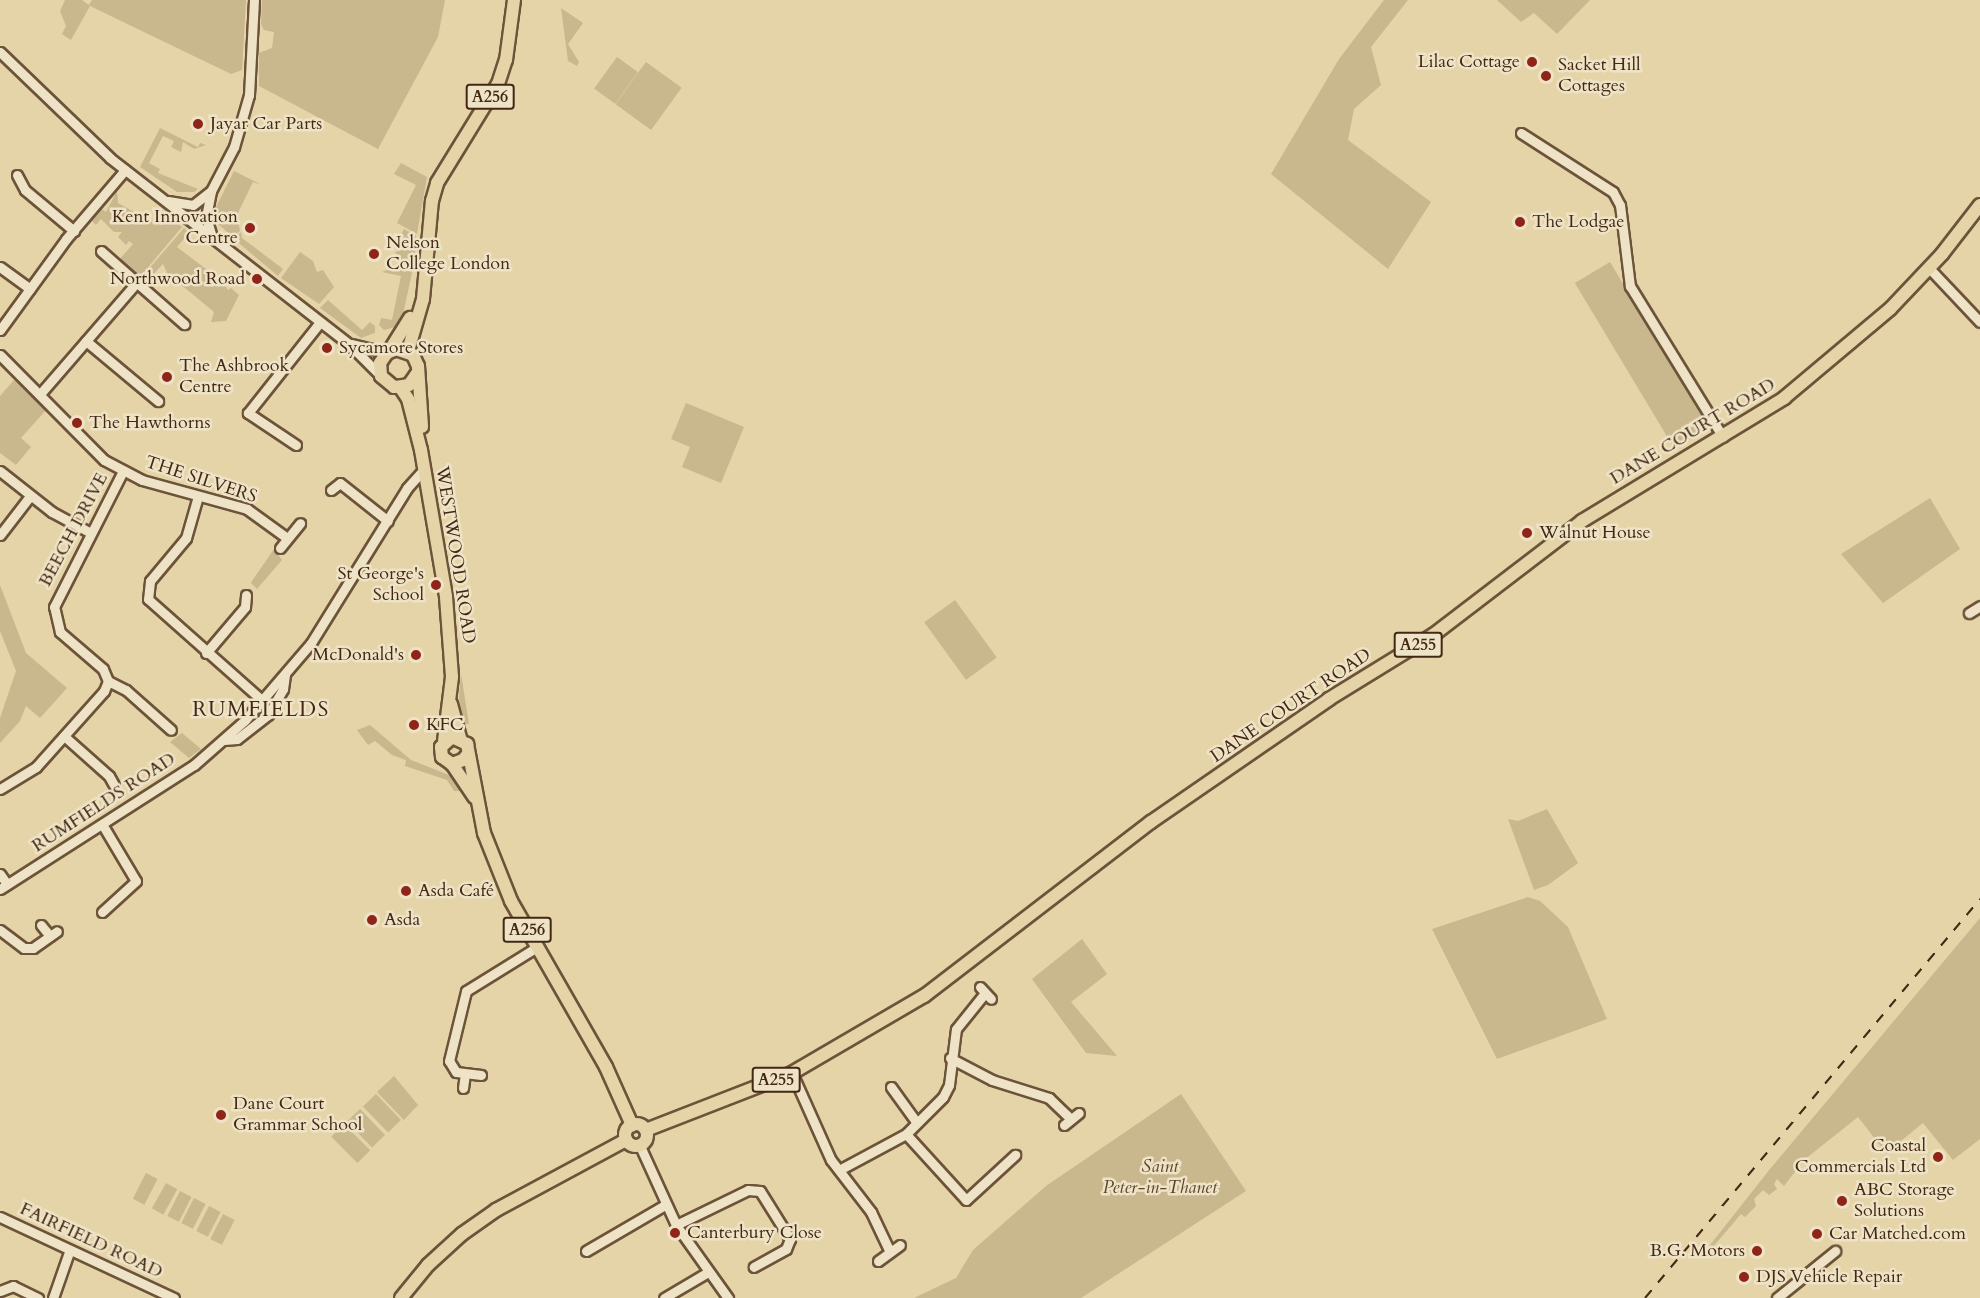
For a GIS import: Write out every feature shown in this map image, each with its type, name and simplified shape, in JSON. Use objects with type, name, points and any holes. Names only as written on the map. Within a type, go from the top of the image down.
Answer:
[{"type":"main road","name":"A256","points":[[408,351],[423,299],[422,291],[437,183],[498,84],[506,60],[514,0]]},
{"type":"main road","name":"A255","points":[[1929,268],[1980,205]]},
{"type":"main road","name":"DANE COURT ROAD","points":[[646,1130],[792,1073],[924,996],[1150,822],[1329,699],[1433,635],[1582,521],[1784,398],[1842,352],[1929,268]]},
{"type":"main road","name":"A256","points":[[381,376],[380,363],[422,291]]},
{"type":"main road","points":[[389,351],[408,351]]},
{"type":"main road","name":"WESTWOOD ROAD","points":[[408,351],[417,360],[421,450]]},
{"type":"main road","points":[[381,376],[388,384],[400,387],[412,382],[418,372]]},
{"type":"main road","name":"WESTWOOD ROAD","points":[[400,387],[408,399],[421,450],[446,597],[452,652],[450,700],[444,741]]},
{"type":"main road","name":"WESTWOOD ROAD","points":[[450,700],[460,738]]},
{"type":"main road","points":[[460,738],[468,754],[464,760],[452,764],[441,754],[444,741],[460,738]]},
{"type":"main road","name":"A256","points":[[468,754],[478,806],[507,891],[606,1067],[632,1125]]},
{"type":"main road","name":"A256","points":[[452,764],[478,806]]},
{"type":"main road","points":[[632,1125],[646,1130],[647,1140],[640,1146],[626,1140],[627,1130],[632,1125]]},
{"type":"main road","points":[[401,1298],[428,1265],[462,1233],[496,1210],[626,1140]]},
{"type":"street","points":[[212,237],[206,218],[211,191],[234,147],[249,95],[254,0]]},
{"type":"street","points":[[0,52],[126,170],[349,344],[381,376]]},
{"type":"street","points":[[1521,133],[1613,192],[1620,205],[1630,286],[1723,437]]},
{"type":"street","points":[[0,330],[74,231],[126,170]]},
{"type":"street","points":[[17,175],[25,190],[74,231]]},
{"type":"street","points":[[163,199],[193,205],[211,191]]},
{"type":"street","points":[[100,251],[184,324]]},
{"type":"street","points":[[0,267],[30,290]]},
{"type":"street","points":[[1929,268],[1980,322]]},
{"type":"street","points":[[40,394],[136,283]]},
{"type":"street","points":[[296,444],[248,412],[320,321]]},
{"type":"street","points":[[86,341],[158,401]]},
{"type":"street","points":[[349,344],[389,351]]},
{"type":"street","name":"THE SILVERS","points":[[0,355],[89,446],[123,471],[198,496],[247,509],[288,538]]},
{"type":"street","name":"RUMFIELDS ROAD","points":[[3,886],[194,765],[263,701],[333,610],[388,521],[424,469]]},
{"type":"street","points":[[0,471],[30,496],[91,532]]},
{"type":"street","name":"BEECH DRIVE","points":[[123,471],[57,597],[54,617],[63,636],[103,669],[108,681],[126,690],[171,730]]},
{"type":"street","points":[[332,490],[340,483],[388,521]]},
{"type":"street","points":[[0,535],[30,496]]},
{"type":"street","points":[[198,496],[186,538],[150,581],[147,595],[153,607],[263,701]]},
{"type":"street","points":[[280,549],[300,523]]},
{"type":"street","points":[[206,653],[245,608],[246,595]]},
{"type":"street","points":[[1969,613],[1980,606]]},
{"type":"street","name":"RUMFIELDS ROAD","points":[[223,740],[237,739],[268,715],[283,689],[285,675]]},
{"type":"street","points":[[0,789],[36,767],[104,691],[108,681]]},
{"type":"street","points":[[64,736],[110,776],[114,785]]},
{"type":"street","points":[[102,824],[138,884],[102,912]]},
{"type":"street","points":[[0,874],[3,886]]},
{"type":"street","points":[[0,930],[24,948],[33,948],[53,934],[41,925]]},
{"type":"street","points":[[481,1075],[465,1074],[451,1067],[448,1055],[466,992],[537,947]]},
{"type":"street","points":[[839,1170],[906,1134],[943,1097],[949,1084],[950,1059],[956,1029],[985,993]]},
{"type":"street","points":[[950,1059],[992,1080],[1049,1098],[1071,1119]]},
{"type":"street","points":[[792,1073],[839,1170],[871,1212],[890,1252]]},
{"type":"street","points":[[463,1088],[465,1074]]},
{"type":"street","points":[[891,1087],[917,1122]]},
{"type":"street","points":[[906,1134],[965,1203],[1012,1159],[1016,1170]]},
{"type":"street","points":[[640,1146],[676,1225],[728,1298]]},
{"type":"street","points":[[676,1225],[748,1190],[760,1191],[790,1239],[786,1250],[757,1261]]},
{"type":"street","points":[[590,1245],[665,1204]]},
{"type":"street","name":"FAIRFIELD ROAD","points":[[0,1217],[69,1252],[170,1297]]},
{"type":"street","points":[[878,1261],[900,1245]]},
{"type":"street","points":[[1777,1298],[1835,1251]]},
{"type":"street","points":[[53,1298],[69,1252]]},
{"type":"street","points":[[663,1298],[708,1272]]},
{"type":"street","points":[[0,1291],[12,1286],[38,1298]]},
{"type":"green space","points":[[65,0],[82,0],[89,5],[92,0],[246,0],[242,70],[231,74],[90,6],[71,40],[62,34],[66,26],[60,11]]},
{"type":"green space","points":[[262,0],[445,0],[438,37],[378,149],[259,86],[259,53],[272,48],[274,32],[264,30],[261,24]]},
{"type":"green space","points":[[1384,0],[1408,0],[1371,47],[1381,85],[1354,109],[1348,140],[1431,202],[1388,269],[1271,174],[1339,59]]},
{"type":"green space","points":[[1497,0],[1590,0],[1557,34],[1534,13],[1521,22]]},
{"type":"green space","points":[[561,8],[583,23],[568,44],[579,62],[577,66],[568,61]]},
{"type":"green space","points":[[617,57],[638,72],[615,104],[594,89]]},
{"type":"green space","points":[[646,62],[682,88],[651,130],[615,104]]},
{"type":"green space","points":[[160,128],[198,147],[200,143],[206,145],[194,149],[183,142],[181,152],[171,147],[174,141],[163,136],[149,163],[160,169],[158,173],[198,189],[194,192],[177,192],[140,167]]},
{"type":"green space","points":[[401,163],[427,177],[417,234],[397,223],[416,185],[394,174]]},
{"type":"green space","points":[[234,171],[262,185],[253,182],[237,215],[240,231],[233,237],[218,224],[214,211]]},
{"type":"green space","points":[[117,191],[118,203],[134,212],[132,215],[141,223],[146,217],[151,222],[162,210],[182,227],[139,278],[119,260],[133,244],[129,241],[126,245],[118,237],[122,232],[114,232],[101,219],[96,225],[92,221],[102,209],[106,212]]},
{"type":"green space","points":[[184,228],[189,233],[177,247],[222,281],[228,290],[231,288],[239,295],[226,321],[211,322],[214,312],[167,273],[163,264],[146,282],[141,278]]},
{"type":"green space","points":[[404,229],[416,236],[415,256],[402,260],[395,252],[402,250],[399,239]]},
{"type":"green space","points":[[241,232],[242,238],[283,269],[278,276],[234,239]]},
{"type":"green space","points":[[300,252],[313,261],[317,272],[323,270],[334,287],[319,304],[281,278]]},
{"type":"green space","points":[[415,259],[399,326],[384,330],[379,325],[381,318],[392,320],[401,276],[382,272]]},
{"type":"green space","points":[[1610,262],[1709,427],[1674,449],[1575,283]]},
{"type":"green space","points":[[328,300],[362,330],[370,322],[375,326],[375,333],[361,338],[320,308]]},
{"type":"green space","points":[[14,380],[47,409],[21,438],[31,447],[16,465],[0,453],[0,396]]},
{"type":"green space","points":[[686,403],[744,427],[721,483],[682,467],[690,447],[671,439]]},
{"type":"green space","points":[[1930,498],[1960,549],[1883,603],[1841,554]]},
{"type":"green space","points":[[274,549],[282,560],[257,589],[251,583]]},
{"type":"green space","points":[[0,585],[26,653],[67,688],[40,718],[26,706],[20,721],[0,743],[0,718],[16,671],[0,631]]},
{"type":"green space","points":[[955,600],[997,657],[966,680],[924,622]]},
{"type":"green space","points":[[461,674],[469,724],[462,724],[459,698]]},
{"type":"green space","points":[[370,725],[411,760],[454,777],[461,791],[454,791],[447,780],[405,766],[406,760],[392,755],[375,741],[368,745],[357,730]]},
{"type":"green space","points":[[182,733],[201,749],[189,758],[170,742]]},
{"type":"green space","points":[[1547,809],[1578,863],[1548,885],[1534,890],[1508,819],[1518,821]]},
{"type":"green space","points":[[1528,897],[1540,901],[1568,927],[1607,1019],[1497,1059],[1432,929]]},
{"type":"green space","points":[[1980,918],[1980,1139],[1953,1160],[1923,1123],[1886,1153],[1858,1117],[1804,1160],[1784,1186],[1777,1179],[1774,1184],[1777,1189],[1769,1195],[1763,1190],[1754,1199],[1756,1206],[1745,1217],[1741,1214],[1712,1248],[1710,1245],[1770,1169]]},
{"type":"green space","points":[[1082,939],[1107,974],[1071,1002],[1117,1056],[1086,1053],[1032,979]]},
{"type":"green space","points":[[394,1076],[418,1105],[404,1120],[377,1092]]},
{"type":"green space","points":[[376,1094],[401,1120],[388,1132],[363,1107]]},
{"type":"green space","name":"Saint Peter-in-Thanet","points":[[1181,1094],[1246,1191],[1081,1298],[914,1298],[956,1278],[973,1250],[1046,1186]]},
{"type":"green space","points":[[360,1109],[385,1135],[372,1147],[347,1122]]},
{"type":"green space","points":[[344,1124],[370,1150],[357,1163],[331,1137]]},
{"type":"green space","points":[[146,1173],[158,1179],[144,1205],[133,1199]]},
{"type":"green space","points":[[166,1183],[177,1189],[163,1215],[152,1208]]},
{"type":"green space","points":[[180,1191],[192,1197],[179,1222],[167,1216]]},
{"type":"green space","points":[[194,1198],[206,1204],[193,1229],[181,1223]]},
{"type":"green space","points":[[209,1206],[221,1212],[208,1237],[196,1231]]},
{"type":"green space","points":[[223,1214],[235,1220],[222,1245],[210,1239]]},
{"type":"railway","points":[[1645,1298],[1980,899]]},
{"type":"place","name":"Lilac Cottage","points":[[1532,62]]},
{"type":"place","name":"Sacket Hill Cottages","points":[[1546,76]]},
{"type":"place","name":"Jayar Car Parts","points":[[198,124]]},
{"type":"place","name":"The Lodgae","points":[[1520,222]]},
{"type":"place","name":"Kent Innovation Centre","points":[[250,228]]},
{"type":"place","name":"Nelson College London","points":[[374,254]]},
{"type":"place","name":"Northwood Road","points":[[257,279]]},
{"type":"place","name":"Sycamore Stores","points":[[327,348]]},
{"type":"place","name":"The Ashbrook Centre","points":[[167,377]]},
{"type":"place","name":"The Hawthorns","points":[[77,423]]},
{"type":"place","name":"Walnut House","points":[[1527,533]]},
{"type":"place","name":"St George's School","points":[[436,585]]},
{"type":"place","name":"McDonald's","points":[[416,655]]},
{"type":"place","name":"KFC","points":[[414,725]]},
{"type":"place","name":"Asda Café","points":[[406,891]]},
{"type":"place","name":"Asda","points":[[372,920]]},
{"type":"place","name":"Dane Court Grammar School","points":[[221,1115]]},
{"type":"place","name":"Coastal Commercials Ltd","points":[[1938,1157]]},
{"type":"place","name":"ABC Storage Solutions","points":[[1842,1201]]},
{"type":"place","name":"Canterbury Close","points":[[675,1233]]},
{"type":"place","name":"Car Matched.com","points":[[1817,1234]]},
{"type":"place","name":"B.G. Motors","points":[[1757,1251]]},
{"type":"place","name":"DJS Vehicle Repair","points":[[1744,1277]]},
{"type":"district","name":"RUMFIELDS","points":[[261,710]]}]
